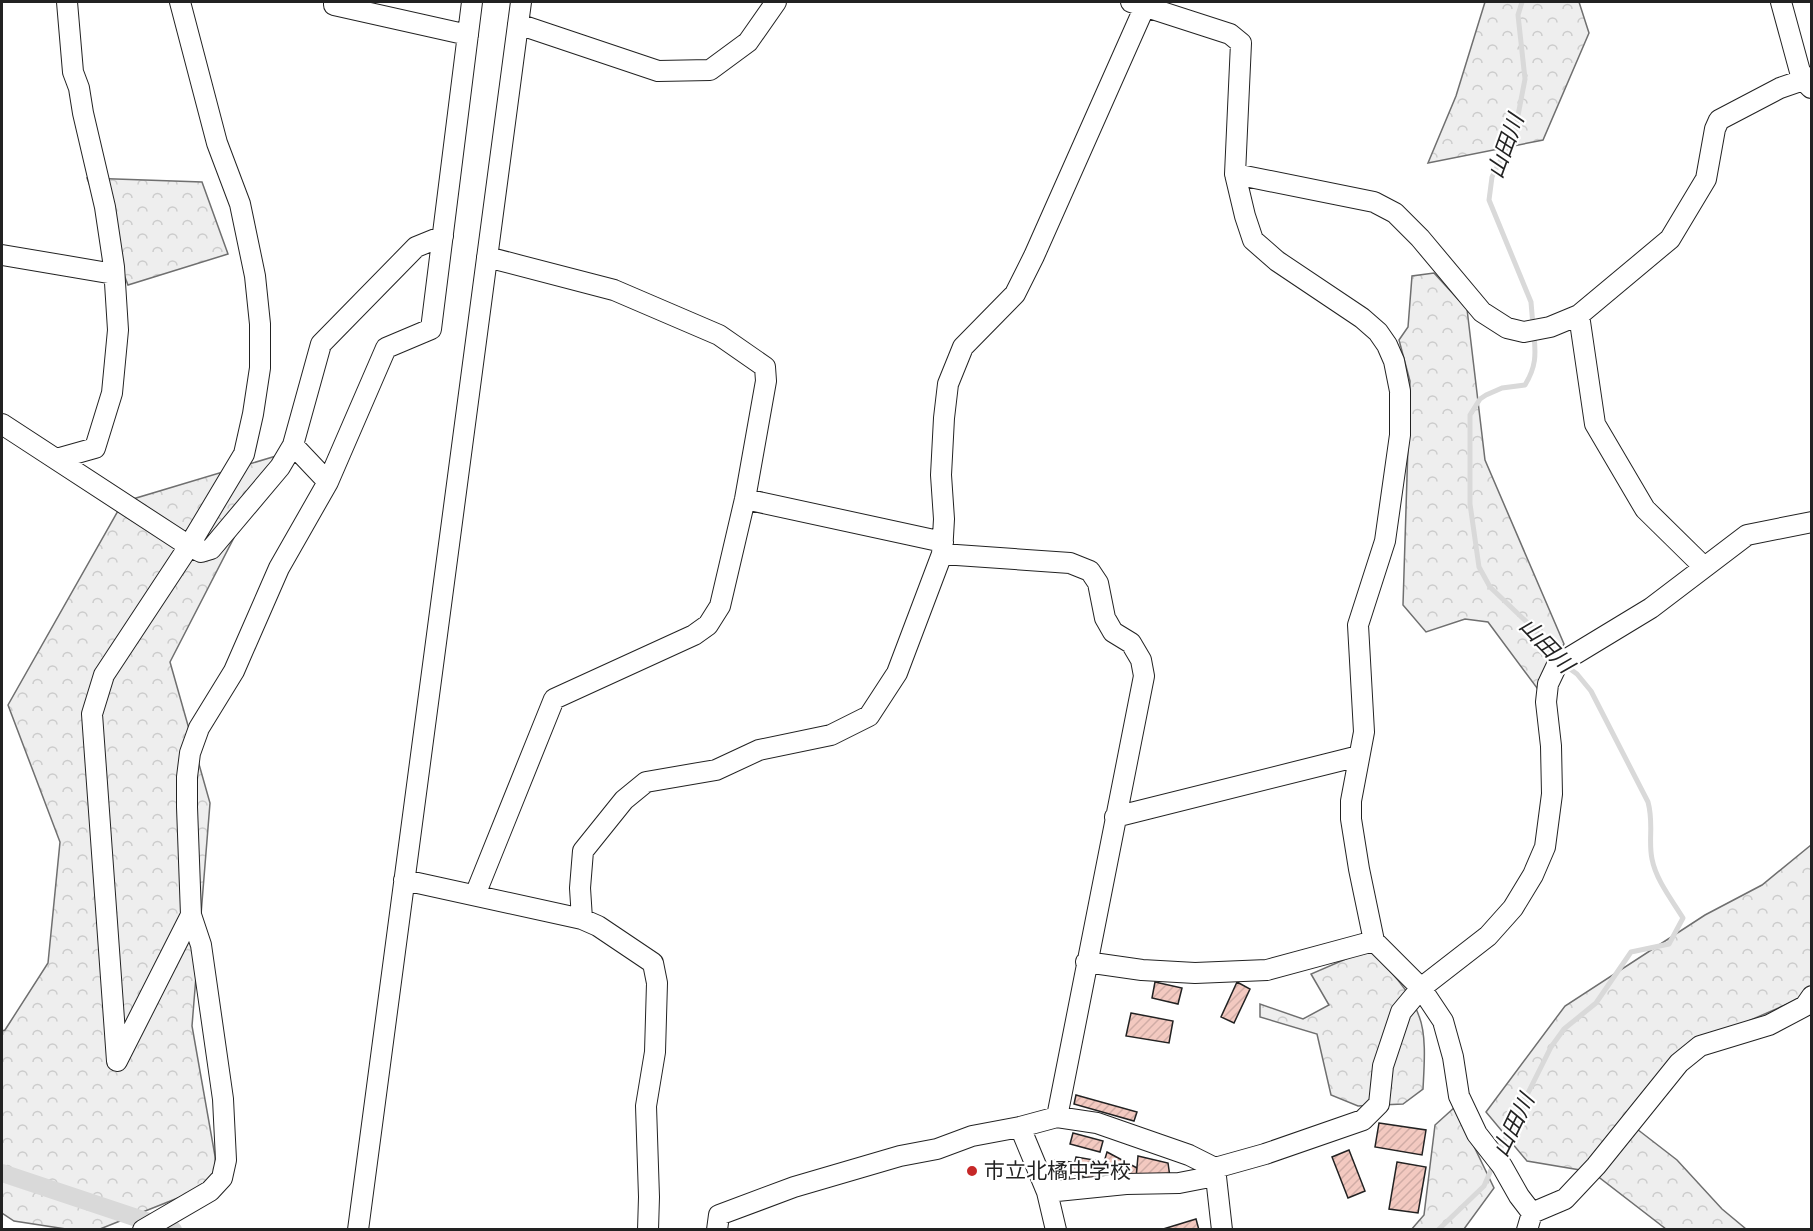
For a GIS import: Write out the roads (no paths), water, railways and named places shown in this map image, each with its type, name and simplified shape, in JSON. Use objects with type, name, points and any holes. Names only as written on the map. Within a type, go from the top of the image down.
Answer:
[{"type":"street","points":[[56,459],[94,448],[112,393],[118,330],[114,274],[105,207],[79,88],[73,72],[67,2]]},
{"type":"street","points":[[180,2],[217,143],[240,204],[255,276],[260,324],[260,368],[254,414],[244,454],[189,546],[104,675],[92,714],[117,1061],[191,915]]},
{"type":"street","points":[[334,2],[334,5],[468,35]]},
{"type":"street","points":[[143,1230],[210,1191],[222,1178],[226,1160],[223,1099],[201,945],[191,915],[187,807],[190,753],[199,728],[234,671],[279,568],[328,482],[386,348],[431,329],[472,2]]},
{"type":"street","points":[[358,1230],[521,2]]},
{"type":"street","points":[[518,24],[658,71],[710,70],[748,42],[776,2]]},
{"type":"street","points":[[1235,174],[1374,202],[1395,213],[1420,238],[1482,312],[1507,328],[1524,332],[1550,327],[1579,315],[1670,239],[1706,179],[1715,129],[1719,120],[1780,88],[1808,81],[1781,2]]},
{"type":"street","points":[[582,920],[580,888],[583,851],[624,800],[646,782],[716,770],[759,750],[831,735],[869,717],[897,673],[942,548],[944,519],[941,475],[948,384],[963,346],[1016,294],[1034,256],[1138,4],[1230,34],[1241,43],[1235,174],[1253,240],[1278,261],[1362,318],[1378,332],[1387,345],[1397,375],[1400,391],[1400,435],[1385,541],[1358,625],[1364,723],[1351,801],[1351,819],[1374,940],[1421,988],[1443,1021],[1453,1057],[1459,1096],[1477,1134],[1502,1166],[1530,1221],[1565,1199],[1596,1166],[1679,1063],[1700,1046],[1769,1025],[1804,1006],[1812,996]]},
{"type":"street","points":[[2,424],[189,546],[201,552],[211,549],[280,467],[292,445],[321,344],[416,247],[443,236]]},
{"type":"street","points":[[2,255],[114,274]]},
{"type":"street","points":[[475,895],[554,699],[694,636],[708,625],[720,606],[745,499],[766,381],[765,368],[719,335],[614,290],[487,257]]},
{"type":"street","points":[[1579,315],[1595,424],[1645,509],[1704,567]]},
{"type":"street","points":[[292,445],[328,482]]},
{"type":"street","points":[[745,499],[942,548],[1070,563],[1090,571],[1098,584],[1105,618],[1113,632],[1131,644],[1141,660],[1144,676],[1057,1117]]},
{"type":"street","points":[[1047,1192],[1126,1184],[1179,1184],[1363,1120],[1379,1104],[1383,1066],[1401,1012],[1421,988],[1488,936],[1513,908],[1533,875],[1545,847],[1552,794],[1551,746],[1546,702],[1548,684],[1557,665],[1651,608],[1747,535],[1812,522]]},
{"type":"street","points":[[1115,817],[1359,756]]},
{"type":"street","points":[[404,880],[582,920],[598,926],[653,963],[657,983],[655,1052],[646,1106],[650,1197],[648,1230]]},
{"type":"street","points":[[1086,962],[1174,972],[1267,970],[1374,940]]},
{"type":"street","points":[[717,1230],[719,1215],[794,1187],[900,1156],[937,1149],[972,1136],[1057,1117],[1097,1123],[1189,1155],[1215,1172],[1222,1230]]},
{"type":"street","points":[[1020,1127],[1047,1192],[1056,1230]]},
{"type":"waterway","name":"山田川","points":[[1522,2],[1518,15],[1525,79],[1515,131],[1492,177],[1489,200],[1531,302],[1533,326]]},
{"type":"waterway","name":"山田川","points":[[1534,335],[1534,361],[1525,385],[1502,388],[1486,395],[1480,399],[1470,415],[1470,504],[1479,567],[1490,587],[1535,630],[1559,660]]},
{"type":"waterway","name":"山田川","points":[[1498,1154],[1526,1105],[1527,1095],[1551,1047],[1564,1029],[1596,1003],[1631,952],[1669,944],[1683,918],[1665,890],[1654,867],[1648,802],[1591,691],[1577,674],[1566,666]]},
{"type":"waterway","name":"山田川","points":[[1438,1230],[1484,1186],[1494,1163]]},
{"type":"waterway","points":[[2,1173],[173,1230]]},
{"type":"place","name":"市立北橘中学校","points":[[972,1171]]}]
